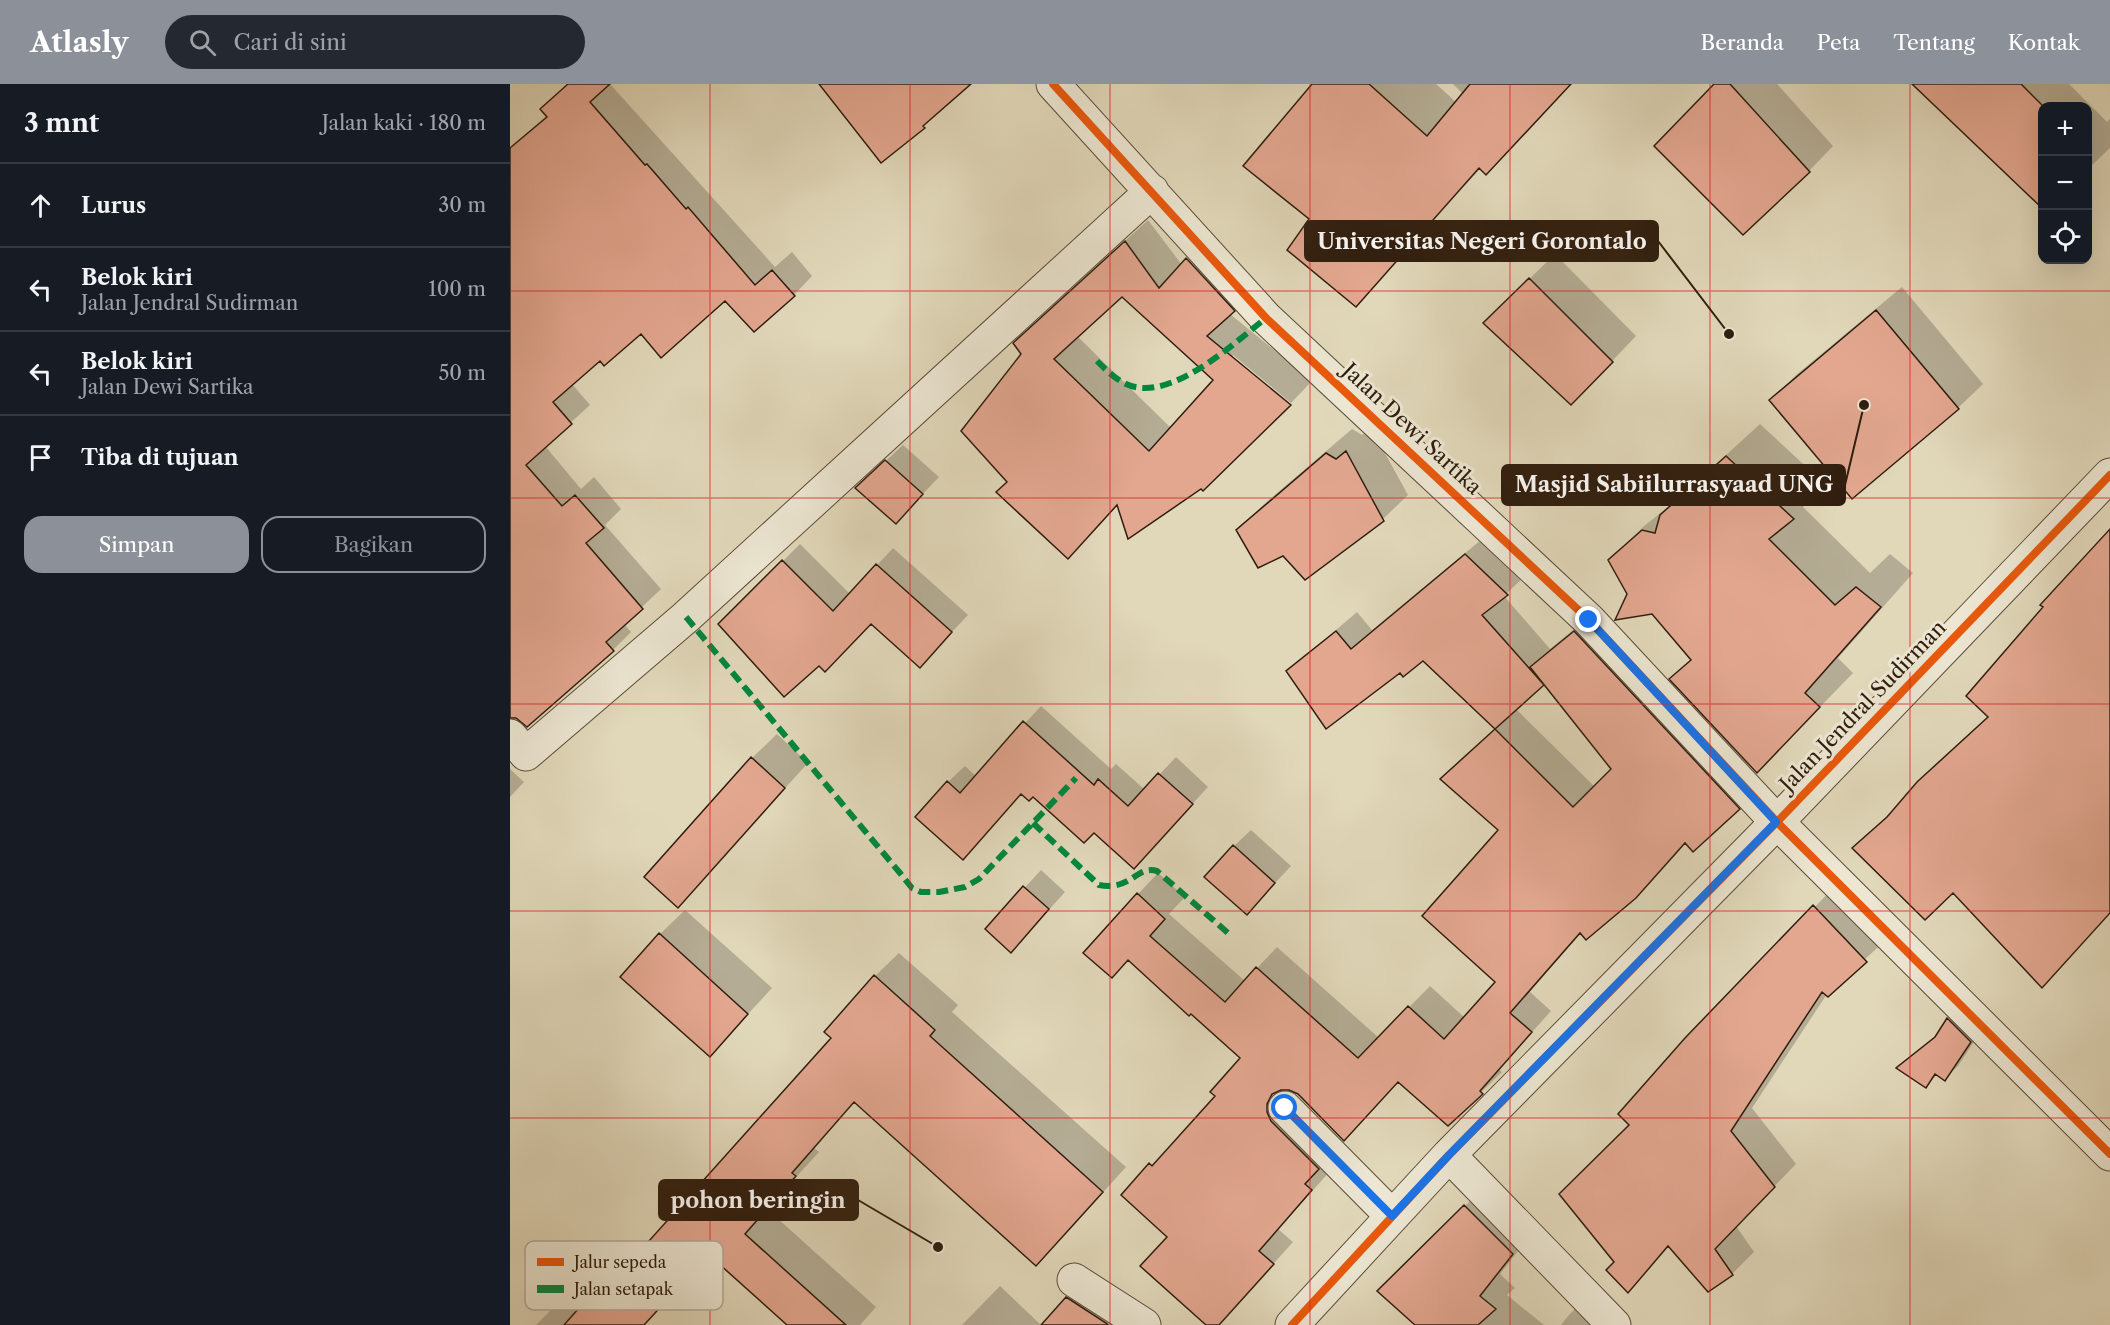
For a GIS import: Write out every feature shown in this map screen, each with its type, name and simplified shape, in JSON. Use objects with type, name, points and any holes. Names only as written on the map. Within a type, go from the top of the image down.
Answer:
[{"type":"street","name":"Jalan Dewi Sartika","points":[[1053,84],[1266,318],[1589,620],[1776,822],[2110,1154]]},
{"type":"street","points":[[510,735],[526,754],[686,617],[1152,191]]},
{"type":"street","name":"Jalan Jendral Sudirman","points":[[1292,1325],[1449,1155],[1776,822],[2110,475]]},
{"type":"street","points":[[1285,1108],[1392,1216]]},
{"type":"street","points":[[1449,1155],[1614,1325]]},
{"type":"street","points":[[1074,1280],[1144,1325]]},
{"type":"building","points":[[568,84],[610,84],[590,102],[686,209],[688,207],[755,285],[772,270],[795,296],[754,332],[725,301],[661,358],[641,334],[604,366],[600,361],[553,402],[572,424],[526,465],[562,506],[575,495],[604,528],[586,543],[643,609],[606,642],[614,651],[527,727],[516,718],[510,718],[510,148],[547,117],[540,109]]},
{"type":"building","points":[[819,84],[971,84],[923,126],[925,128],[881,163]]},
{"type":"building","points":[[1312,84],[1369,84],[1427,136],[1470,84],[1571,84],[1486,175],[1479,168],[1356,307],[1287,250],[1309,219],[1243,166]]},
{"type":"building","points":[[1714,84],[1730,84],[1810,172],[1743,235],[1654,146]]},
{"type":"building","points":[[1912,84],[2021,84],[2039,102],[2038,204]]},
{"type":"building","points":[[1125,241],[1159,288],[1186,258],[1235,311],[1207,336],[1291,405],[1203,491],[1201,489],[1128,539],[1117,505],[1068,559],[996,492],[1007,482],[961,431],[1021,354],[1013,343]],"holes":[[[1122,297],[1213,380],[1149,451],[1054,359]]]},
{"type":"building","points":[[1529,278],[1613,362],[1571,405],[1483,323]]},
{"type":"building","points":[[1876,310],[1959,409],[1852,499],[1769,400]]},
{"type":"building","points":[[1346,451],[1384,521],[1305,580],[1283,556],[1258,568],[1236,530],[1326,453],[1336,459]]},
{"type":"building","points":[[1726,456],[1794,519],[1769,539],[1835,605],[1856,587],[1881,607],[1805,693],[1820,707],[1757,773],[1669,679],[1691,660],[1652,614],[1615,620],[1627,594],[1608,560],[1642,530],[1655,533],[1660,515]]},
{"type":"building","points":[[885,460],[923,494],[896,524],[855,488]]},
{"type":"building","points":[[2110,529],[2110,913],[2042,988],[1953,893],[1925,920],[1852,848],[1887,817],[1917,782],[1988,717],[1966,696],[2043,607],[2040,605]]},
{"type":"building","points":[[1465,554],[1508,595],[1482,615],[1544,685],[1495,729],[1423,661],[1403,677],[1400,673],[1326,729],[1286,671],[1336,631],[1351,649]]},
{"type":"building","points":[[782,560],[833,611],[876,564],[952,632],[920,668],[871,624],[825,672],[819,666],[784,697],[718,624]]},
{"type":"building","points":[[1574,631],[1740,809],[1693,852],[1685,843],[1636,898],[1586,940],[1580,933],[1510,1013],[1532,1032],[1480,1091],[1483,1094],[1448,1126],[1398,1082],[1344,1141],[1298,1094],[1289,1090],[1281,1090],[1272,1094],[1267,1104],[1267,1112],[1271,1121],[1319,1169],[1305,1184],[1312,1190],[1259,1251],[1274,1264],[1219,1325],[1206,1325],[1140,1266],[1167,1237],[1121,1195],[1149,1163],[1152,1166],[1215,1096],[1210,1092],[1240,1058],[1191,1014],[1189,1016],[1128,960],[1112,978],[1083,953],[1137,893],[1165,919],[1150,936],[1225,1002],[1256,967],[1358,1058],[1408,1006],[1444,1039],[1495,982],[1422,916],[1498,830],[1440,779],[1495,729],[1573,807],[1611,769],[1530,667]]},
{"type":"building","points":[[1023,721],[1094,785],[1098,779],[1128,806],[1158,773],[1193,804],[1134,869],[1094,833],[1084,843],[1033,797],[1029,801],[1021,794],[963,860],[915,817],[947,781],[960,793]]},
{"type":"building","points":[[751,757],[785,788],[678,908],[644,877]]},
{"type":"building","points":[[1233,845],[1275,883],[1247,915],[1204,877]]},
{"type":"building","points":[[1023,886],[1049,909],[1011,953],[985,929]]},
{"type":"building","points":[[1813,905],[1867,962],[1828,997],[1822,992],[1731,1131],[1775,1187],[1715,1249],[1733,1275],[1708,1292],[1668,1246],[1628,1293],[1606,1270],[1614,1262],[1559,1194],[1629,1125],[1618,1114],[1685,1038]]},
{"type":"building","points":[[659,933],[748,1014],[710,1057],[620,977]]},
{"type":"building","points":[[874,975],[935,1030],[930,1036],[1103,1192],[1036,1266],[854,1102],[792,1173],[796,1176],[745,1234],[846,1325],[787,1325],[723,1267],[723,1241],[649,1241],[831,1038],[824,1032]]},
{"type":"building","points":[[1947,1018],[1971,1042],[1945,1081],[1935,1074],[1926,1088],[1896,1068],[1935,1037]]},
{"type":"building","points":[[1464,1205],[1513,1254],[1480,1296],[1496,1309],[1478,1325],[1415,1325],[1377,1291]]},
{"type":"building","points":[[1066,1297],[1106,1323],[1108,1325],[1041,1325]]},
{"type":"building","points":[[577,1310],[658,1310],[644,1325],[564,1325]]},
{"type":"marked path","points":[[1097,361],[1114,377],[1126,384],[1143,388],[1162,386],[1200,368],[1266,318]]},
{"type":"marked path","points":[[686,617],[912,888],[921,892],[939,892],[965,887],[979,879],[1076,778]]},
{"type":"marked path","points":[[1033,823],[1099,885],[1119,884],[1144,872],[1157,871],[1228,933]]},
{"type":"cycle path","points":[[1053,84],[1266,318],[1589,620],[1777,822],[2110,1154]]},
{"type":"cycle path","points":[[1292,1325],[1449,1155],[1777,822],[2110,475]]},
{"type":"place","name":"Universitas Negeri Gorontalo","points":[[1729,334]]},
{"type":"place","name":"Masjid Sabiilurrasyaad UNG","points":[[1864,405]]},
{"type":"place","name":"pohon beringin","points":[[938,1247]]},
{"type":"route","points":[[1285,1108],[1392,1216],[1776,822],[1589,620]]}]
